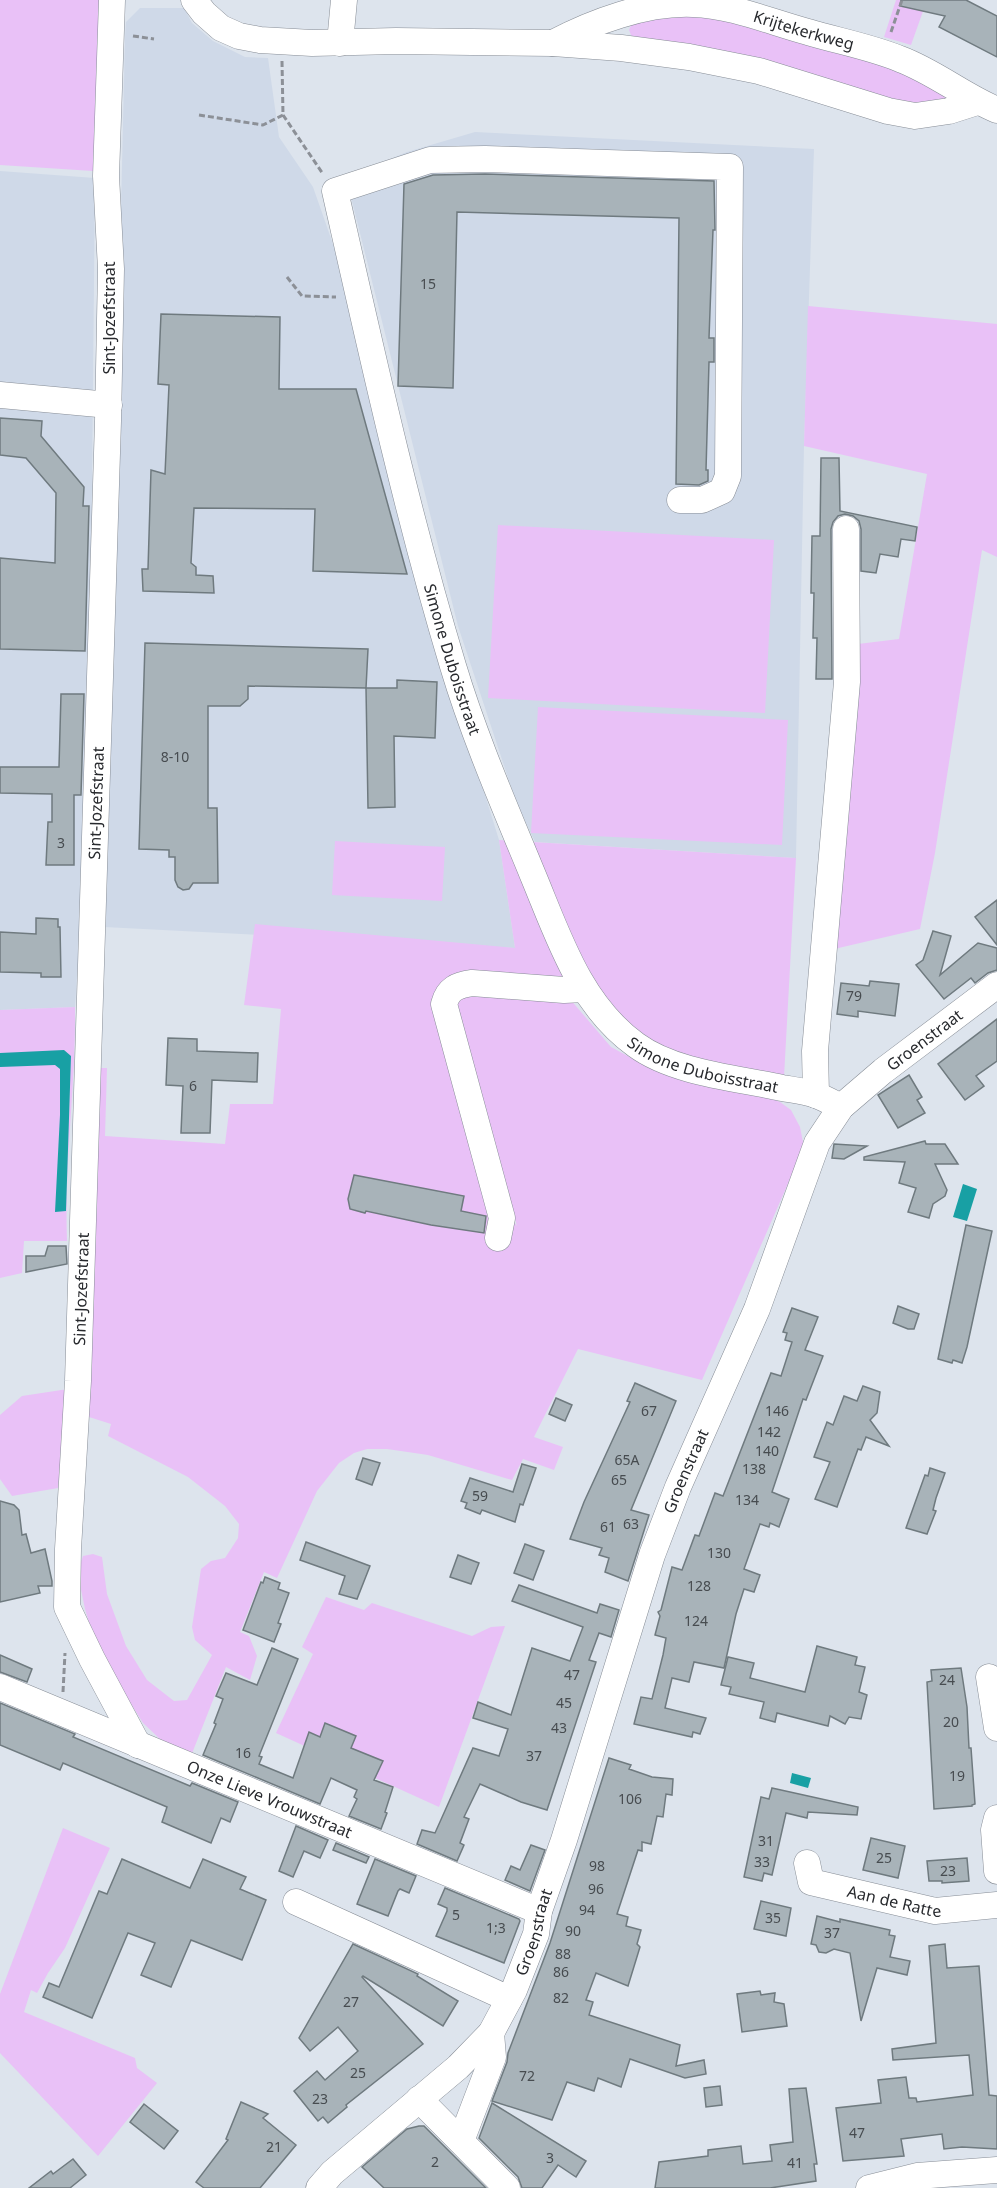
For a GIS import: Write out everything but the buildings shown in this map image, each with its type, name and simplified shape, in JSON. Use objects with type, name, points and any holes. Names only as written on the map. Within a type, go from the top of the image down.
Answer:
[{"type":"street","name":"Sint-Jozefstraat","points":[[112,0],[106,176],[111,269],[109,413],[78,1370],[67,1607],[138,1745]]},
{"type":"street","name":"Krijtekerkweg","points":[[194,0],[204,13],[221,28],[260,40],[340,43],[553,42],[621,48],[689,57],[759,71],[888,111],[915,116],[987,106]]},
{"type":"street","points":[[340,43],[344,0]]},
{"type":"street","name":"Krijtekerkweg","points":[[553,42],[577,30],[610,8],[647,8],[692,4],[726,9],[900,58],[987,106]]},
{"type":"street","points":[[610,8],[621,48]]},
{"type":"street","points":[[335,191],[430,160],[485,159],[730,167],[728,476],[722,491],[702,500],[680,500]]},
{"type":"street","name":"Simone Duboisstraat","points":[[335,191],[414,528],[454,668],[476,732],[519,840],[584,989],[616,1030],[638,1047],[662,1059],[691,1069],[816,1095],[841,1107]]},
{"type":"street","points":[[0,395],[109,413]]},
{"type":"street","points":[[0,412],[109,413]]},
{"type":"street","points":[[816,1095],[815,1052],[847,682],[846,528]]},
{"type":"street","points":[[498,1238],[502,1218],[444,1004],[446,995],[460,984],[472,982],[564,990],[584,989]]},
{"type":"street","name":"Groenstraat","points":[[319,2188],[332,2173],[458,2067],[491,2033],[509,1999],[536,1934],[539,1911],[564,1840],[652,1555],[683,1476],[757,1309],[817,1143],[841,1107],[883,1071],[997,985]]},
{"type":"street","points":[[989,1677],[997,1728]]},
{"type":"street","name":"Onze Lieve Vrouwstraat","points":[[0,1687],[539,1911]]},
{"type":"street","points":[[997,1818],[994,1830],[997,1871]]},
{"type":"street","name":"Aan de Ratte","points":[[807,1863],[811,1882],[935,1911],[997,1905]]},
{"type":"street","points":[[296,1902],[509,1999]]},
{"type":"street","name":"Groenstraat","points":[[461,2141],[493,2057],[491,2033]]},
{"type":"street","points":[[419,2099],[507,2188]]},
{"type":"street","points":[[869,2188],[917,2176],[997,2170]]},
{"type":"path","points":[[884,54],[902,0]]},
{"type":"path","points":[[128,35],[154,39]]},
{"type":"path","points":[[282,41],[283,116],[335,191]]},
{"type":"path","points":[[199,115],[264,125],[283,116]]},
{"type":"path","points":[[287,277],[302,296],[359,298]]},
{"type":"path","points":[[62,1713],[66,1642]]},
{"type":"shaded area","points":[[0,0],[100,0],[93,171],[0,165]]},
{"type":"shaded area","points":[[896,0],[927,0],[911,45],[884,37]]},
{"type":"shaded area","points":[[140,8],[184,8],[192,23],[213,41],[245,57],[268,58],[279,137],[313,187],[341,267],[380,443],[499,840],[515,948],[104,927],[125,39],[126,22]]},
{"type":"shaded area","points":[[719,15],[894,66],[950,98],[900,105],[636,41],[629,30],[632,23],[639,18]]},
{"type":"shaded area","points":[[475,132],[814,149],[804,446],[796,858],[535,842],[516,802],[458,626],[352,201],[343,179],[407,152]]},
{"type":"shaded area","points":[[0,171],[95,178],[90,693],[84,866],[75,1007],[0,1010]]},
{"type":"shaded area","points":[[808,306],[997,324],[997,557],[982,550],[935,853],[920,929],[830,950],[858,644],[899,639],[927,474],[804,446]]},
{"type":"shaded area","points":[[498,525],[774,540],[765,713],[488,698]]},
{"type":"shaded area","points":[[538,707],[788,720],[782,845],[531,833]]},
{"type":"shaded area","points":[[499,840],[796,858],[784,1077],[692,1057],[657,1045],[634,1032],[621,1019],[594,980],[569,998],[611,1047],[648,1067],[689,1080],[767,1096],[780,1102],[791,1110],[800,1127],[804,1147],[702,1380],[578,1349],[534,1437],[563,1447],[554,1470],[523,1459],[512,1480],[428,1455],[387,1449],[367,1449],[354,1453],[339,1463],[317,1491],[277,1578],[264,1572],[240,1632],[249,1636],[257,1656],[250,1680],[226,1667],[191,1756],[162,1741],[143,1723],[97,1650],[79,1580],[78,1571],[83,1556],[93,1554],[102,1557],[107,1594],[126,1646],[147,1680],[174,1701],[187,1700],[212,1655],[195,1640],[192,1627],[201,1569],[211,1561],[225,1558],[238,1538],[239,1524],[225,1506],[188,1477],[108,1436],[111,1424],[89,1417],[94,1255],[95,1068],[107,1068],[105,1136],[225,1144],[230,1104],[273,1104],[281,1009],[244,1005],[255,924],[515,948]],"holes":[[[450,978],[456,980],[459,992],[454,1013],[517,1226],[492,1195],[441,1006],[440,996]]]},
{"type":"shaded area","points":[[335,841],[445,847],[442,901],[332,895]]},
{"type":"shaded area","points":[[75,1007],[67,1182],[67,1241],[24,1241],[22,1273],[0,1278],[0,1010]]},
{"type":"shaded area","points":[[68,1389],[58,1488],[12,1496],[0,1479],[0,1415],[22,1396]]},
{"type":"shaded area","points":[[326,1597],[364,1610],[372,1603],[472,1636],[491,1627],[505,1626],[439,1807],[276,1733],[313,1654],[302,1647]]},
{"type":"shaded area","points":[[63,1828],[110,1848],[65,1948],[37,1993],[31,1990],[24,2012],[135,2058],[137,2068],[157,2083],[98,2156],[0,2053],[0,1994]]},
{"type":"water","points":[[64,1050],[71,1056],[66,1211],[55,1212],[60,1069],[55,1065],[0,1067],[0,1053]]},
{"type":"water","points":[[963,1184],[977,1189],[967,1221],[953,1217]]},
{"type":"water","points":[[792,1773],[811,1778],[808,1788],[790,1783]]}]
